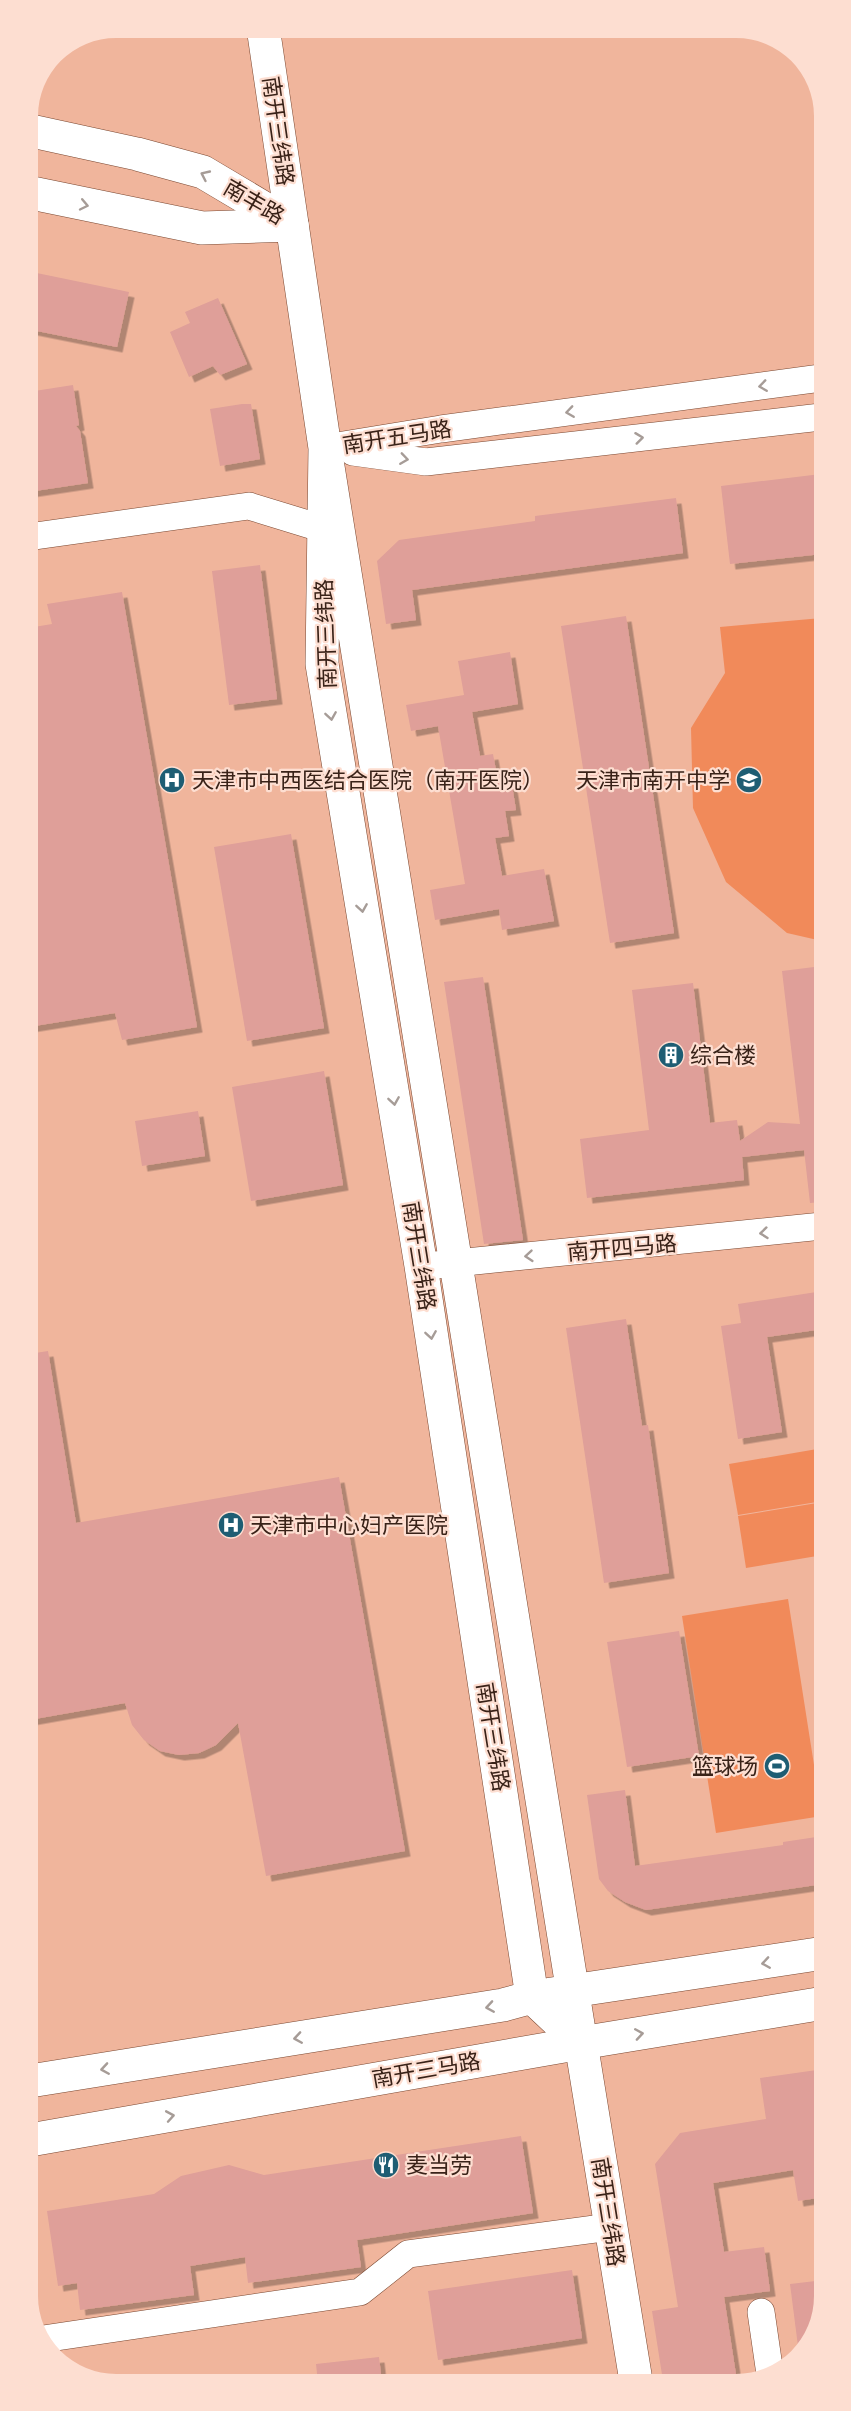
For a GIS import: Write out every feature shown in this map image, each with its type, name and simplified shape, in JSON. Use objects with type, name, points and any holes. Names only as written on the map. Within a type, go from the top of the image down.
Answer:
[{"type":"street","name":"南开三纬路","points":[[265,38],[325,448],[458,1263],[572,1992],[635,2374]]},
{"type":"street","name":"南丰路","points":[[38,132],[137,154],[203,172],[292,225]]},
{"type":"street","name":"南丰路","points":[[38,194],[202,228],[292,225]]},
{"type":"street","name":"南开五马路","points":[[325,448],[441,429],[814,379]]},
{"type":"street","name":"南开五马路","points":[[325,448],[426,462],[814,418]]},
{"type":"street","name":"南开三纬路","points":[[325,448],[322,664],[421,1266],[532,1997]]},
{"type":"street","points":[[38,536],[249,506],[324,529]]},
{"type":"street","name":"南开四马路","points":[[421,1266],[814,1227]]},
{"type":"street","points":[[38,2080],[503,2005],[532,1997],[814,1955]]},
{"type":"street","points":[[532,1997],[581,2043]]},
{"type":"street","name":"南开三马路","points":[[38,2139],[581,2043],[814,2005]]},
{"type":"street","points":[[50,2338],[360,2292],[408,2254],[610,2227]]},
{"type":"street","points":[[761,2312],[769,2366]]},
{"type":"shaded area","points":[[814,619],[814,939],[787,933],[726,882],[693,808],[691,728],[725,673],[720,627]]},
{"type":"shaded area","points":[[814,1450],[814,1502],[738,1515],[729,1464]]},
{"type":"shaded area","points":[[814,1503],[814,1557],[746,1568],[738,1516]]},
{"type":"shaded area","points":[[788,1599],[814,1765],[814,1817],[716,1833],[682,1616]]},
{"type":"building","points":[[38,273],[129,292],[117,347],[38,331]]},
{"type":"building","points":[[218,298],[247,364],[220,375],[213,366],[189,377],[170,332],[190,323],[185,312]]},
{"type":"building","points":[[73,385],[79,425],[76,426],[80,431],[88,483],[38,490],[38,390]]},
{"type":"building","points":[[251,404],[260,459],[220,466],[210,409]]},
{"type":"building","points":[[814,475],[814,555],[730,564],[721,486]]},
{"type":"building","points":[[676,498],[683,553],[412,590],[416,620],[386,624],[377,561],[399,540],[535,521],[535,516]]},
{"type":"building","points":[[260,565],[277,699],[229,705],[212,571]]},
{"type":"building","points":[[122,592],[197,1027],[122,1040],[115,1013],[38,1025],[38,626],[52,624],[47,604]]},
{"type":"building","points":[[626,616],[674,933],[610,943],[561,626]]},
{"type":"building","points":[[510,652],[518,704],[472,712],[480,756],[493,754],[497,776],[510,773],[516,810],[505,811],[509,836],[495,838],[502,876],[544,869],[554,921],[502,930],[499,909],[435,920],[430,890],[465,884],[438,726],[411,731],[406,705],[464,695],[458,661]]},
{"type":"building","points":[[291,834],[324,1028],[247,1041],[214,847]]},
{"type":"building","name":"综合楼","points":[[814,967],[814,1203],[810,1203],[804,1150],[742,1157],[744,1180],[587,1198],[580,1139],[649,1130],[632,990],[693,983],[710,1123],[737,1120],[740,1141],[768,1122],[800,1124],[782,971]]},
{"type":"building","points":[[483,977],[523,1240],[484,1244],[444,982]]},
{"type":"building","points":[[324,1071],[343,1185],[251,1201],[232,1087]]},
{"type":"building","points":[[198,1111],[205,1156],[142,1166],[135,1121]]},
{"type":"building","points":[[814,1292],[814,1330],[767,1337],[782,1432],[738,1439],[721,1326],[741,1323],[738,1304]]},
{"type":"building","points":[[626,1319],[642,1426],[648,1425],[669,1573],[604,1583],[566,1328]]},
{"type":"building","points":[[48,1351],[76,1523],[339,1477],[405,1851],[266,1876],[238,1723],[216,1745],[199,1753],[179,1755],[160,1751],[144,1740],[132,1725],[125,1703],[38,1718],[38,1353]]},
{"type":"building","points":[[679,1631],[699,1756],[627,1767],[607,1642]]},
{"type":"building","points":[[625,1790],[635,1866],[783,1845],[783,1842],[814,1837],[814,1885],[646,1910],[625,1902],[608,1891],[599,1879],[587,1795]]},
{"type":"building","points":[[814,2070],[814,2199],[798,2201],[793,2170],[713,2183],[724,2252],[764,2247],[770,2291],[724,2297],[736,2374],[662,2374],[652,2311],[678,2307],[655,2164],[680,2133],[766,2119],[760,2078]]},
{"type":"building","points":[[521,2136],[533,2213],[357,2240],[361,2267],[248,2283],[245,2257],[190,2266],[194,2295],[80,2310],[77,2283],[58,2286],[47,2211],[154,2194],[181,2176],[229,2165],[264,2175]]},
{"type":"building","points":[[572,2270],[582,2338],[438,2360],[428,2291]]},
{"type":"building","points":[[814,2281],[812,2311],[797,2342],[790,2284]]},
{"type":"building","points":[[379,2357],[381,2373],[317,2373],[316,2364]]},
{"type":"place","name":"天津市中西医结合医院（南开医院）","points":[[172,780]]},
{"type":"place","name":"天津市南开中学","points":[[749,780]]},
{"type":"place","name":"综合楼","points":[[671,1055]]},
{"type":"place","name":"天津市中心妇产医院","points":[[231,1525]]},
{"type":"place","name":"篮球场","points":[[777,1766]]},
{"type":"place","name":"麦当劳","points":[[386,2165]]}]
